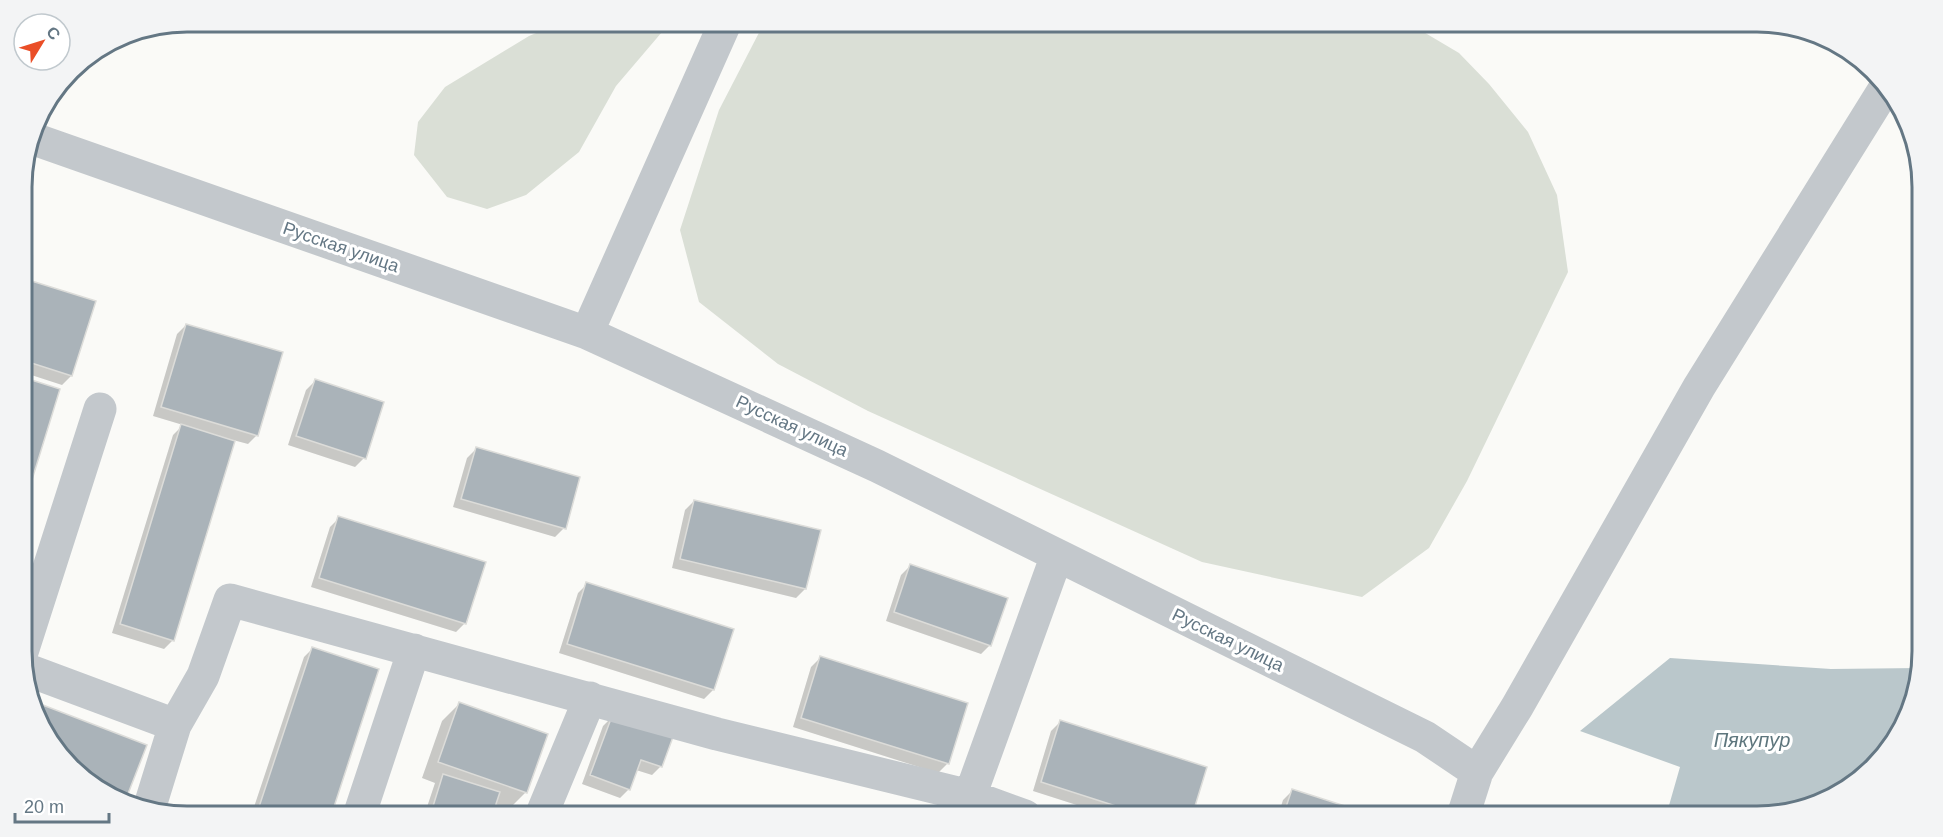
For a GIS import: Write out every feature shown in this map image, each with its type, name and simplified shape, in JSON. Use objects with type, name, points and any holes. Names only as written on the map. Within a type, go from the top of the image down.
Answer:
[{"type":"street","points":[[587,333],[721,32]]},
{"type":"street","points":[[1466,805],[1477,772],[1517,707],[1699,387],[1881,94]]},
{"type":"street","name":"Русская улица","points":[[39,141],[587,333],[878,466],[1425,737],[1477,772]]},
{"type":"street","points":[[32,621],[100,409]]},
{"type":"street","points":[[970,796],[1057,555]]},
{"type":"street","points":[[151,802],[176,724],[203,676],[230,600],[717,734],[970,796],[996,805]]},
{"type":"street","points":[[362,806],[414,651]]},
{"type":"street","points":[[33,672],[176,724]]},
{"type":"street","points":[[545,806],[590,698]]},
{"type":"shaded area","points":[[539,32],[662,32],[616,86],[579,152],[526,195],[487,209],[447,197],[414,155],[418,122],[445,87]]},
{"type":"shaded area","points":[[759,32],[1424,32],[1459,53],[1489,84],[1528,132],[1557,195],[1568,272],[1467,481],[1429,548],[1362,597],[1202,562],[868,411],[778,364],[699,302],[680,230],[719,110]]},
{"type":"water","name":"Пякупур","points":[[1670,658],[1831,669],[1910,668],[1909,681],[1900,710],[1880,745],[1843,779],[1825,790],[1787,803],[1669,805],[1680,767],[1580,731]]},
{"type":"building","points":[[32,281],[96,301],[72,376],[32,363]]},
{"type":"building","points":[[186,324],[283,352],[258,436],[161,407]]},
{"type":"building","points":[[315,379],[384,402],[366,459],[296,436]]},
{"type":"building","points":[[32,380],[60,389],[32,480]]},
{"type":"building","points":[[181,424],[235,441],[174,641],[120,624]]},
{"type":"building","points":[[476,447],[580,477],[566,529],[461,499]]},
{"type":"building","points":[[694,500],[821,530],[806,589],[680,559]]},
{"type":"building","points":[[338,516],[486,562],[466,624],[319,578]]},
{"type":"building","points":[[910,564],[1008,598],[991,646],[894,612]]},
{"type":"building","points":[[586,582],[734,629],[714,690],[567,644]]},
{"type":"building","points":[[312,647],[379,669],[334,806],[259,806]]},
{"type":"building","points":[[820,656],[968,703],[949,764],[801,718]]},
{"type":"building","points":[[459,702],[548,734],[527,793],[438,762]]},
{"type":"building","points":[[41,704],[147,745],[127,794],[92,774],[77,760],[52,728]]},
{"type":"building","points":[[612,716],[673,737],[662,767],[641,760],[630,790],[590,775]]},
{"type":"building","points":[[1060,720],[1207,767],[1195,805],[1114,805],[1041,782]]},
{"type":"building","points":[[443,774],[500,792],[495,806],[433,806]]},
{"type":"building","points":[[1292,789],[1343,805],[1287,805]]}]
